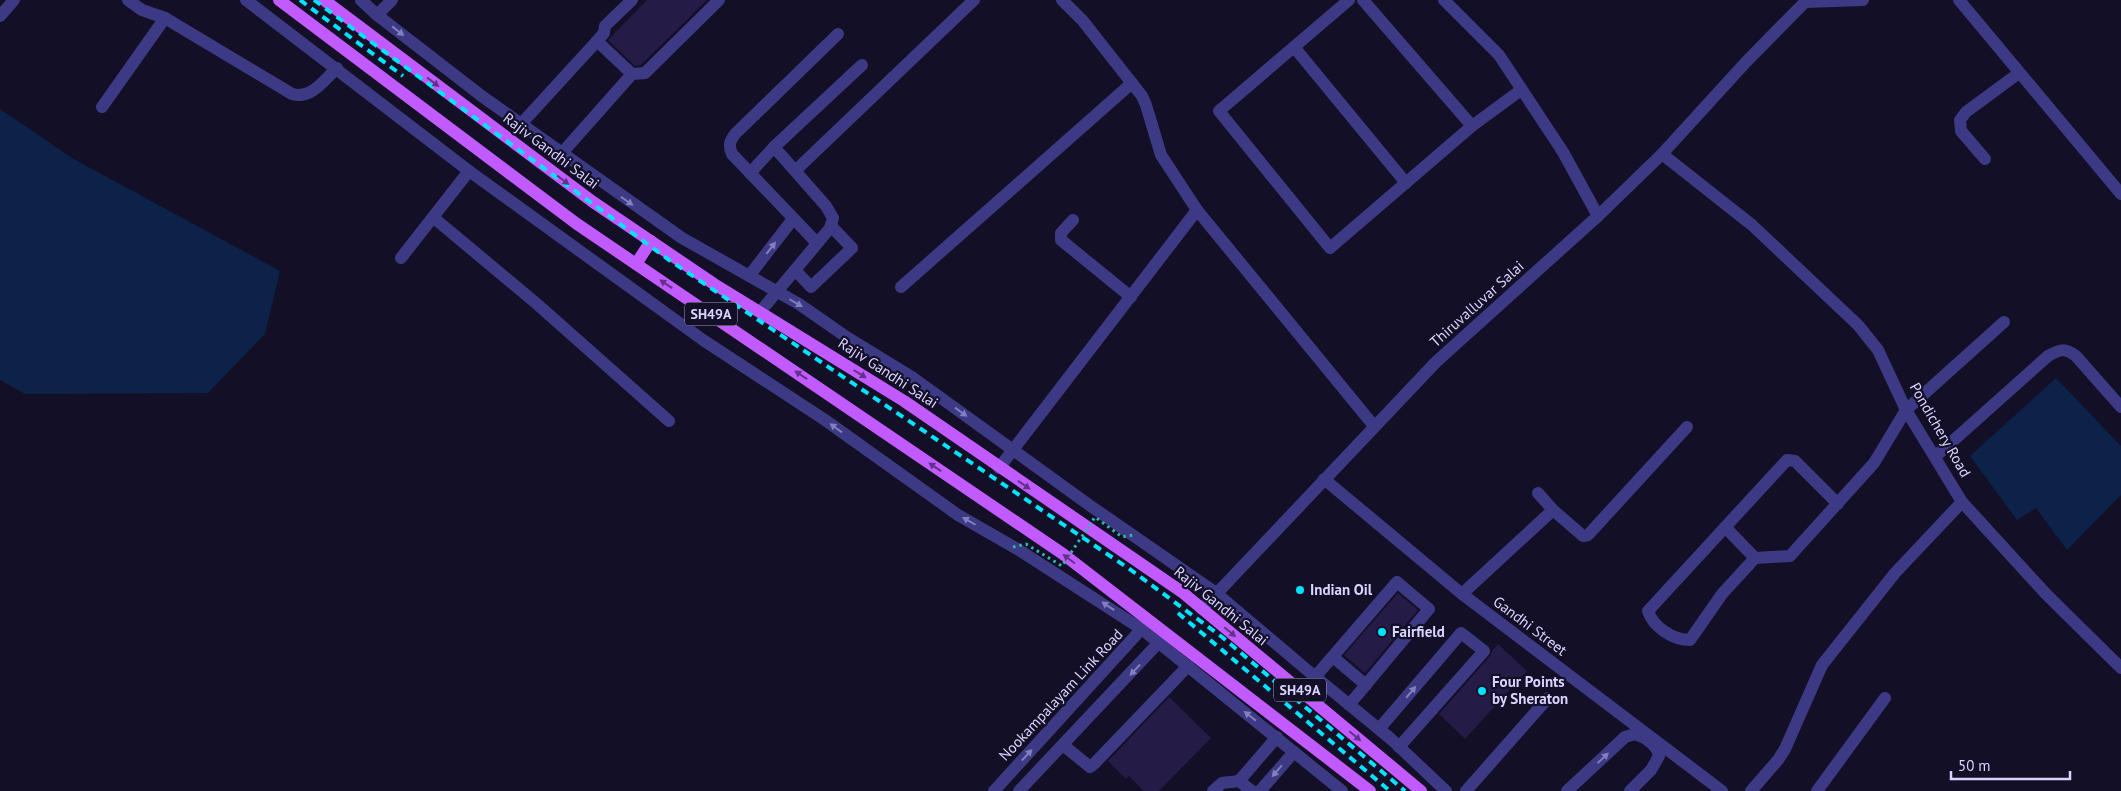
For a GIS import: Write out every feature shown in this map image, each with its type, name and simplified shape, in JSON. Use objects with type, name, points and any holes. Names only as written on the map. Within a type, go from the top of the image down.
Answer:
[{"type":"main road","name":"SH49A","points":[[280,0],[578,224],[1063,554],[1146,625],[1370,791]]},
{"type":"main road","name":"Rajiv Gandhi Salai","points":[[324,0],[593,202],[760,312],[904,401],[1178,590],[1421,791]]},
{"type":"main road","points":[[636,264],[651,241]]},
{"type":"street","points":[[0,16],[14,0]]},
{"type":"street","points":[[128,0],[142,10],[164,18],[292,94],[299,96],[310,94],[337,68]]},
{"type":"street","points":[[246,0],[469,171],[703,340],[825,420],[958,515],[1146,625]]},
{"type":"street","points":[[361,0],[377,15],[483,97],[682,238],[799,304],[845,336],[912,377],[1216,593],[1400,747],[1446,791]]},
{"type":"street","points":[[377,15],[392,0]]},
{"type":"street","points":[[521,124],[604,33],[605,26],[632,0]]},
{"type":"street","points":[[562,153],[632,74],[645,73],[719,0]]},
{"type":"street","points":[[796,170],[974,0]]},
{"type":"street","points":[[1062,0],[1083,21],[1146,104],[1161,155],[1198,210],[1374,426]]},
{"type":"street","points":[[1348,0],[1219,110],[1330,248],[1472,126],[1521,90]]},
{"type":"street","points":[[1364,0],[1472,126]]},
{"type":"street","points":[[1444,0],[1498,56],[1563,152],[1598,216]]},
{"type":"street","points":[[1805,1],[1863,0]]},
{"type":"street","points":[[1959,0],[2121,194]]},
{"type":"street","name":"Thiruvalluvar Salai","points":[[1202,609],[1436,362],[1598,216],[1662,154],[1805,1]]},
{"type":"street","points":[[102,107],[164,18]]},
{"type":"street","points":[[817,243],[732,154],[730,141],[838,34]]},
{"type":"street","points":[[597,41],[632,74]]},
{"type":"street","points":[[1294,47],[1406,183]]},
{"type":"street","points":[[750,173],[774,147],[862,65]]},
{"type":"street","points":[[1984,160],[1961,131],[1960,120],[1966,112],[2019,73]]},
{"type":"street","points":[[901,287],[1132,84]]},
{"type":"street","points":[[760,312],[831,226],[833,218],[796,170],[774,147]]},
{"type":"street","name":"Pondichery Road","points":[[1662,154],[1752,225],[1858,325],[1878,350],[1906,410],[1936,456],[1962,502],[2046,594],[2121,668]]},
{"type":"street","points":[[401,258],[469,171]]},
{"type":"street","points":[[999,468],[1198,210]]},
{"type":"street","points":[[434,218],[537,304],[669,421]]},
{"type":"street","points":[[749,276],[793,219]]},
{"type":"street","points":[[1073,220],[1061,234],[1061,240],[1131,296]]},
{"type":"street","points":[[795,270],[811,287],[852,248],[831,226]]},
{"type":"street","points":[[1838,504],[1795,461],[1787,460],[1648,611],[1651,620],[1680,640],[1690,640],[1722,594],[1755,558],[1790,556],[1838,504],[1874,463],[1906,410],[2004,322]]},
{"type":"street","points":[[1936,456],[2048,356],[2063,349],[2069,350],[2076,356],[2121,407]]},
{"type":"street","points":[[1538,493],[1553,510],[1583,536],[1588,535],[1687,427]]},
{"type":"street","name":"Gandhi Street","points":[[1324,479],[1462,594],[1722,791]]},
{"type":"street","points":[[1751,791],[1785,749],[1822,664],[1895,572],[1962,502]]},
{"type":"street","points":[[1462,594],[1553,510]]},
{"type":"street","points":[[1725,527],[1755,558]]},
{"type":"street","points":[[1316,677],[1397,582],[1430,609],[1349,705]]},
{"type":"street","name":"Nookampalayam Link Road","points":[[994,791],[1146,625]]},
{"type":"street","points":[[1379,729],[1461,633],[1484,651],[1400,747]]},
{"type":"street","points":[[1019,791],[1163,638],[1188,666],[1342,791]]},
{"type":"street","points":[[1333,657],[1366,685]]},
{"type":"street","points":[[1064,745],[1085,764],[1090,766],[1094,764],[1188,666]]},
{"type":"street","points":[[1466,791],[1548,698]]},
{"type":"street","points":[[1817,791],[1885,698]]},
{"type":"street","points":[[1568,791],[1626,737],[1635,734],[1654,746],[1658,750],[1659,756],[1651,770],[1630,791]]},
{"type":"street","points":[[1214,791],[1222,783],[1238,781],[1277,737]]},
{"type":"street","points":[[1260,791],[1294,752]]},
{"type":"street","points":[[1238,781],[1252,791]]},
{"type":"path","points":[[1013,547],[1026,544],[1062,566],[1095,517],[1122,537],[1133,535]]},
{"type":"water","points":[[0,109],[72,158],[280,271],[265,334],[208,393],[25,394],[0,380]]},
{"type":"water","points":[[2056,378],[2121,446],[2121,495],[2067,550],[2036,508],[2017,520],[1970,456]]},
{"type":"building","points":[[647,0],[707,0],[641,65],[635,66],[608,40]]},
{"type":"building","name":"Fairfield","points":[[1398,593],[1418,610],[1365,673],[1344,655]]},
{"type":"building","name":"Four Points by Sheraton","points":[[1498,644],[1527,671],[1465,739],[1439,714],[1490,656]]},
{"type":"building","points":[[1169,697],[1211,738],[1159,791],[1144,791],[1129,776],[1126,779],[1108,761]]},
{"type":"railway","points":[[300,0],[403,76]]},
{"type":"railway","points":[[314,0],[672,262],[1131,570],[1222,637],[1405,791]]},
{"type":"railway","points":[[1178,613],[1390,791]]},
{"type":"place","name":"Indian Oil","points":[[1300,590]]},
{"type":"place","name":"Fairfield","points":[[1382,632]]},
{"type":"place","name":"Four Points by Sheraton","points":[[1482,691]]}]
